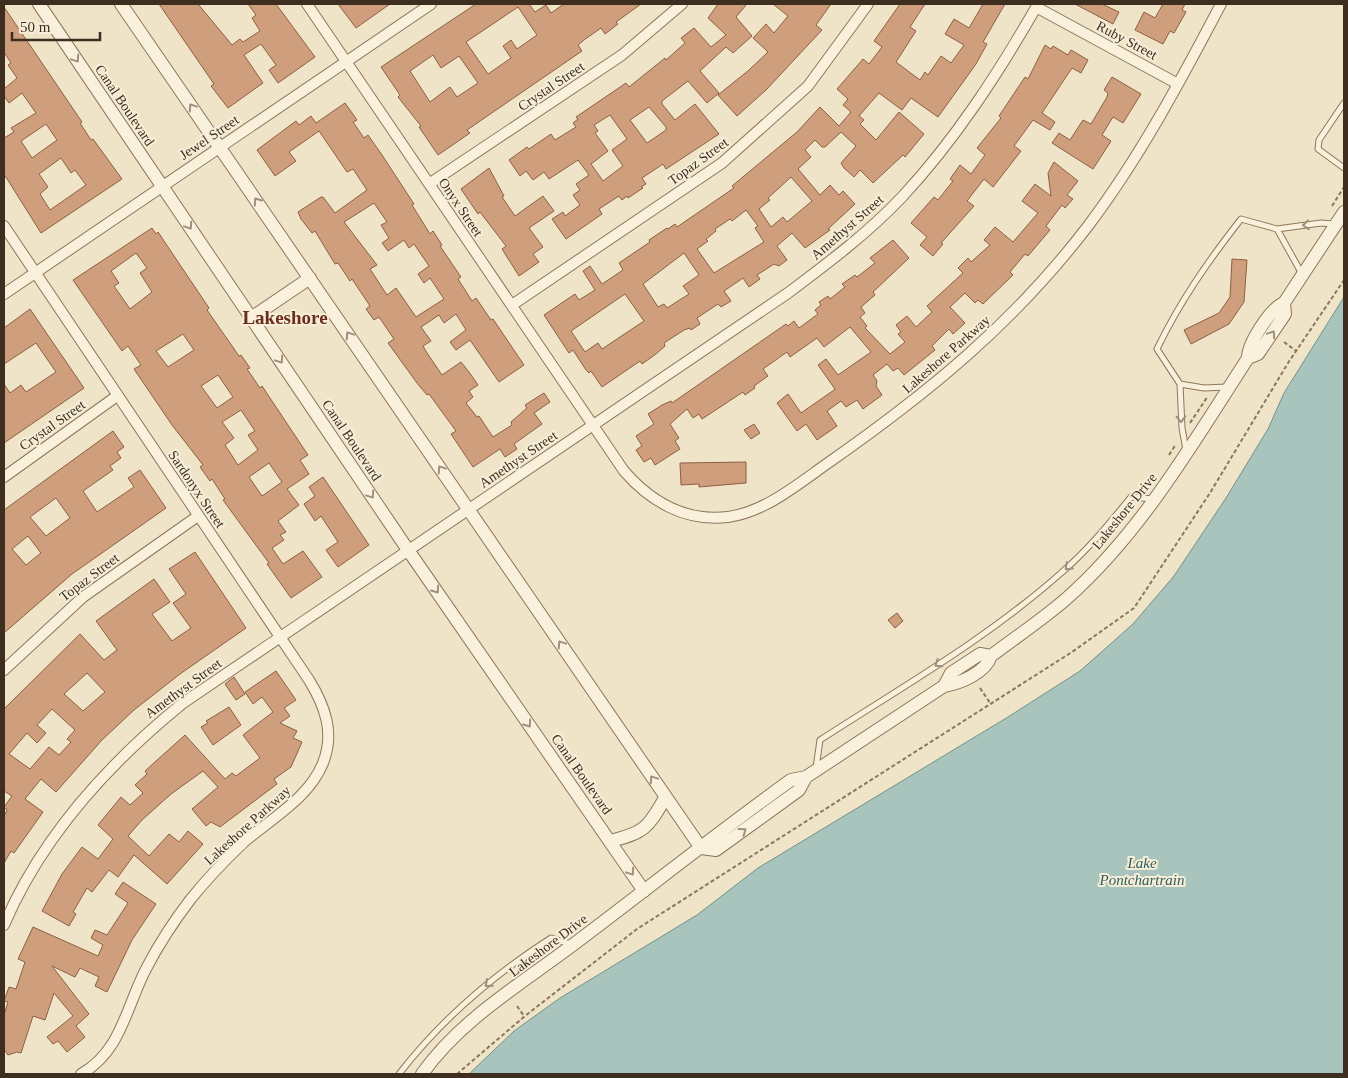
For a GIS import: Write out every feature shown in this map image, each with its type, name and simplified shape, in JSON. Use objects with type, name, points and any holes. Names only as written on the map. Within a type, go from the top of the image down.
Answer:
[{"type":"street","name":"Canal Boulevard","points":[[39,4],[408,550],[644,891]]},
{"type":"street","points":[[122,4],[701,848]]},
{"type":"street","name":"Onyx Street","points":[[307,4],[593,425]]},
{"type":"street","name":"Jewel Street","points":[[4,294],[431,4]]},
{"type":"street","name":"Crystal Street","points":[[429,184],[594,75],[629,49],[682,4]]},
{"type":"street","name":"Topaz Street","points":[[512,305],[722,162],[808,86],[868,4]]},
{"type":"street","name":"Lakeshore Parkway","points":[[593,425],[624,471],[638,487],[658,502],[675,510],[694,516],[728,517],[748,512],[773,500],[869,434],[928,390],[1016,309],[1088,225],[1124,173],[1178,84],[1221,4]]},
{"type":"street","name":"Ruby Street","points":[[1037,6],[1178,84]]},
{"type":"street","name":"Amethyst Street","points":[[4,925],[25,882],[48,845],[76,808],[110,768],[149,730],[183,702],[788,293],[861,236],[901,197],[928,167],[990,83],[1037,6]]},
{"type":"street","name":"Lakeshore Drive","points":[[422,1074],[461,1029],[701,848],[712,836],[791,780],[811,774],[944,686],[951,673],[972,659],[980,654],[991,656],[1066,599],[1093,572],[1156,499],[1248,358],[1258,354],[1285,314],[1284,303],[1344,212]]},
{"type":"street","name":"Sardonyx Street","points":[[4,226],[309,680],[325,712],[328,726],[328,748],[316,779]]},
{"type":"street","points":[[251,318],[310,278]]},
{"type":"street","name":"Crystal Street","points":[[4,477],[118,396]]},
{"type":"street","name":"Topaz Street","points":[[4,670],[88,592],[198,516]]},
{"type":"street","name":"Lakeshore Parkway","points":[[81,1074],[102,1059],[112,1047],[147,968],[190,900],[243,844],[302,795],[316,779]]},
{"type":"street","points":[[610,841],[634,836],[651,823],[666,798]]},
{"type":"lane","points":[[1344,103],[1319,140],[1318,149],[1344,168]]},
{"type":"lane","points":[[1344,161],[1344,168]]},
{"type":"lane","points":[[1186,453],[1180,384],[1157,349],[1173,316],[1204,267],[1241,219],[1277,229],[1321,223],[1336,224]]},
{"type":"lane","points":[[1277,229],[1302,274]]},
{"type":"lane","points":[[1180,384],[1204,388],[1229,387]]},
{"type":"lane","points":[[811,774],[820,740],[1020,607],[1062,572],[1088,547],[1130,498],[1156,499]]},
{"type":"lane","points":[[399,1074],[426,1040],[522,957],[551,938],[573,945]]},
{"type":"path","points":[[1321,223],[1344,187]]},
{"type":"path","points":[[457,1074],[525,1016],[638,928],[1072,652],[1134,608],[1210,493],[1297,351],[1344,280]]},
{"type":"path","points":[[1284,342],[1297,351]]},
{"type":"path","points":[[1168,457],[1214,387]]},
{"type":"path","points":[[980,688],[990,704]]},
{"type":"path","points":[[517,1006],[525,1016]]},
{"type":"water","name":"Lake Pontchartrain","points":[[1344,297],[1344,1074],[469,1074],[514,1031],[560,998],[697,915],[758,868],[1008,717],[1080,671],[1133,624],[1174,576],[1226,498],[1268,429],[1284,393]]},
{"type":"building","points":[[159,4],[198,4],[232,45],[240,39],[243,42],[260,31],[252,18],[256,15],[248,4],[276,4],[315,57],[278,83],[269,70],[276,65],[261,44],[244,55],[263,83],[228,108],[211,86],[214,84]]},
{"type":"building","points":[[338,4],[390,4],[356,28]]},
{"type":"building","points":[[476,4],[529,4],[535,12],[546,5],[551,13],[564,4],[641,4],[616,22],[618,24],[605,34],[601,28],[584,40],[578,45],[582,51],[467,130],[470,133],[438,155],[419,127],[421,126],[398,97],[400,95],[381,67]],"holes":[[[518,7],[537,35],[517,49],[511,40],[503,46],[511,58],[488,74],[466,42]],[[433,55],[441,68],[459,56],[478,83],[457,97],[450,87],[430,102],[410,71]]]},
{"type":"building","points":[[718,4],[747,4],[736,17],[752,36],[733,53],[726,47],[700,71],[719,93],[707,103],[688,81],[662,101],[662,104],[675,120],[695,104],[719,134],[666,169],[663,164],[642,178],[646,184],[641,187],[643,188],[622,200],[619,196],[599,209],[602,214],[566,239],[552,219],[563,212],[565,216],[580,205],[573,195],[580,190],[576,184],[589,175],[578,160],[549,179],[544,172],[533,180],[526,171],[520,176],[509,160],[527,147],[529,149],[551,134],[555,140],[576,127],[573,123],[578,119],[576,117],[626,83],[629,87],[665,58],[666,60],[685,43],[681,38],[694,28],[711,47],[726,35],[708,18]],"holes":[[[649,107],[666,127],[666,130],[647,143],[630,120]],[[610,115],[627,139],[612,150],[623,166],[603,181],[591,164],[608,151],[595,133],[598,131],[594,125]]]},
{"type":"building","points":[[773,4],[831,4],[816,25],[822,30],[766,90],[737,116],[718,95],[768,52],[753,38],[766,24],[774,33],[788,16]]},
{"type":"building","points":[[900,4],[925,4],[910,27],[916,31],[896,62],[920,80],[925,72],[928,75],[941,56],[951,63],[964,45],[945,34],[954,19],[969,28],[983,4],[1005,4],[983,42],[987,44],[976,64],[938,117],[911,98],[902,110],[879,93],[859,116],[864,120],[860,124],[876,140],[899,112],[924,134],[905,157],[903,155],[873,183],[860,170],[854,177],[844,168],[841,163],[856,146],[841,132],[825,147],[822,147],[815,140],[805,150],[811,157],[798,169],[820,195],[830,185],[839,195],[843,191],[855,204],[828,229],[830,230],[805,248],[792,233],[777,246],[787,260],[779,266],[774,264],[757,275],[760,279],[749,287],[743,278],[724,291],[731,301],[721,307],[718,304],[697,318],[700,324],[691,330],[690,328],[684,330],[664,343],[665,346],[642,364],[640,361],[602,387],[591,371],[589,373],[586,370],[573,350],[569,353],[544,315],[575,294],[579,300],[595,290],[583,271],[590,266],[602,284],[623,270],[619,263],[650,242],[649,240],[675,224],[677,227],[734,188],[732,186],[797,132],[820,107],[839,126],[851,112],[843,105],[848,99],[837,89],[863,59],[869,64],[882,47],[874,41]],"holes":[[[791,177],[812,201],[787,222],[783,217],[771,227],[759,209],[770,200],[768,198]],[[746,210],[758,226],[755,228],[764,242],[714,273],[697,249],[708,241],[706,239],[716,231],[715,229],[730,219],[732,221]],[[684,253],[699,275],[683,286],[689,294],[667,308],[664,304],[658,307],[643,284]],[[625,294],[644,321],[602,349],[598,343],[585,352],[571,331]]]},
{"type":"building","points":[[1075,4],[1102,4],[1119,12],[1113,24]]},
{"type":"building","points":[[1163,4],[1185,4],[1182,10],[1186,12],[1174,33],[1170,31],[1163,44],[1135,30],[1144,12],[1155,18]]},
{"type":"building","points":[[4,7],[82,122],[80,123],[91,140],[93,139],[122,179],[41,233],[4,174],[4,138],[14,132],[11,128],[36,113],[22,93],[9,103],[4,96],[4,89],[17,78],[8,65],[11,63],[4,52]],"holes":[[[46,124],[57,140],[32,158],[21,141]],[[61,158],[71,173],[75,170],[86,185],[50,210],[40,194],[48,187],[39,174]]]},
{"type":"building","points":[[1045,45],[1051,49],[1053,46],[1068,55],[1071,50],[1088,60],[1081,73],[1072,68],[1042,113],[1055,122],[1050,130],[1033,120],[1014,146],[1021,151],[993,187],[984,179],[967,201],[974,206],[941,243],[943,244],[933,256],[920,245],[927,237],[911,223],[934,197],[938,200],[953,181],[950,179],[960,165],[971,174],[985,155],[977,148],[1001,118],[999,116],[1025,77],[1028,79]]},
{"type":"building","points":[[1112,77],[1141,94],[1123,123],[1113,117],[1102,135],[1111,141],[1093,169],[1052,143],[1059,133],[1070,140],[1083,120],[1091,124],[1107,97],[1108,93],[1104,90]]},
{"type":"building","points":[[345,103],[357,120],[353,122],[364,138],[368,135],[414,204],[412,205],[430,234],[433,231],[442,245],[440,246],[461,277],[458,279],[472,301],[476,298],[491,320],[493,319],[524,365],[499,382],[470,340],[456,350],[450,342],[466,330],[456,314],[444,323],[439,315],[421,327],[431,341],[423,346],[442,375],[461,362],[478,385],[469,391],[473,397],[466,403],[477,417],[479,416],[493,437],[512,425],[511,422],[527,408],[525,405],[544,393],[550,402],[534,413],[542,424],[514,444],[517,449],[505,457],[500,449],[473,467],[451,434],[456,431],[429,394],[427,395],[417,383],[388,343],[394,339],[379,317],[374,320],[366,309],[370,306],[352,279],[350,281],[338,263],[335,264],[315,231],[312,233],[301,219],[298,212],[321,197],[323,197],[335,213],[367,190],[353,169],[347,172],[319,131],[289,152],[296,161],[275,176],[257,150],[296,121],[299,125],[311,116],[316,123]],"holes":[[[374,203],[387,222],[381,225],[389,238],[382,243],[388,251],[404,240],[409,248],[414,244],[429,266],[418,274],[424,283],[430,278],[444,299],[416,317],[396,288],[387,295],[370,269],[377,265],[344,222]]]},
{"type":"building","points":[[1054,162],[1078,181],[1067,195],[1073,199],[1065,208],[1062,205],[1046,226],[1050,230],[1028,256],[1025,254],[1010,272],[1013,275],[983,304],[978,300],[975,303],[965,293],[950,307],[965,323],[953,334],[949,329],[932,346],[935,350],[904,375],[898,368],[893,371],[887,364],[873,375],[877,381],[876,386],[882,395],[863,409],[857,400],[846,407],[841,401],[827,411],[837,426],[817,440],[806,424],[797,431],[777,403],[788,394],[801,413],[835,389],[818,365],[826,359],[838,375],[871,352],[850,327],[824,347],[817,338],[790,357],[787,352],[763,369],[768,376],[754,386],[755,388],[745,395],[743,392],[702,419],[699,414],[693,418],[687,409],[670,424],[679,438],[675,441],[680,449],[655,465],[651,458],[644,462],[636,450],[642,446],[636,436],[654,424],[648,414],[662,405],[671,401],[672,403],[786,324],[788,326],[794,321],[799,328],[818,314],[815,310],[821,305],[819,302],[828,296],[830,299],[845,287],[842,284],[855,275],[857,277],[875,263],[870,258],[893,240],[909,258],[873,292],[875,295],[861,307],[865,313],[860,317],[867,326],[865,328],[890,354],[905,342],[898,334],[901,332],[896,325],[907,316],[916,327],[932,312],[927,306],[963,273],[958,268],[968,258],[971,262],[990,245],[984,240],[995,227],[1013,242],[1038,213],[1022,201],[1035,184],[1051,196],[1048,173]]},
{"type":"building","points":[[489,168],[504,196],[502,197],[515,216],[543,196],[554,211],[529,228],[543,247],[533,254],[539,262],[519,276],[502,249],[506,246],[480,212],[478,214],[461,189]]},
{"type":"building","points":[[152,228],[156,234],[158,232],[209,308],[207,310],[239,356],[241,355],[250,368],[247,369],[260,388],[262,386],[308,455],[300,460],[309,474],[287,489],[299,505],[278,521],[286,532],[280,535],[284,540],[272,548],[283,564],[303,551],[322,577],[291,598],[267,564],[269,563],[223,500],[225,499],[212,479],[210,481],[200,467],[203,465],[172,425],[134,369],[141,365],[128,346],[122,351],[73,280]],"holes":[[[136,253],[147,268],[140,273],[152,292],[130,309],[114,286],[119,283],[111,271]],[[183,334],[194,350],[168,367],[156,351]],[[218,375],[233,397],[217,408],[201,386]],[[241,410],[255,431],[248,435],[258,450],[238,465],[225,445],[234,438],[222,422]],[[269,463],[282,482],[262,496],[249,477]]]},
{"type":"building","points":[[1232,259],[1247,260],[1244,302],[1229,324],[1191,344],[1184,330],[1219,313],[1230,297]]},
{"type":"building","points":[[30,309],[84,388],[4,443],[4,384],[10,393],[21,385],[26,392],[56,372],[36,343],[4,364],[4,328]]},
{"type":"building","points":[[754,424],[760,433],[751,439],[744,430]]},
{"type":"building","points":[[113,431],[124,447],[117,452],[121,458],[110,466],[113,470],[83,491],[97,512],[134,487],[128,478],[140,470],[166,508],[72,574],[4,633],[4,510]],"holes":[[[56,498],[70,518],[46,536],[30,517]],[[28,536],[41,553],[26,565],[12,549]]]},
{"type":"building","points":[[746,462],[746,483],[699,487],[699,484],[681,485],[680,463]]},
{"type":"building","points":[[323,477],[369,545],[338,567],[326,550],[338,542],[321,516],[315,521],[304,504],[315,496],[309,487]]},
{"type":"building","points":[[195,552],[246,628],[180,674],[134,710],[102,740],[56,792],[41,779],[25,799],[43,812],[14,853],[11,851],[4,863],[4,816],[7,810],[4,807],[12,796],[4,791],[4,709],[80,634],[104,660],[117,650],[96,621],[154,579],[170,602],[152,614],[172,641],[191,628],[173,603],[186,594],[169,569]],"holes":[[[87,673],[105,692],[83,711],[64,694]],[[52,709],[75,730],[67,739],[71,742],[59,755],[49,747],[30,769],[9,754],[27,733],[37,743],[46,733],[37,725]]]},
{"type":"building","points":[[897,613],[903,621],[895,628],[888,620]]},
{"type":"building","points":[[276,671],[296,700],[284,708],[290,716],[280,723],[297,731],[293,738],[302,742],[291,767],[274,779],[277,784],[220,827],[211,822],[206,826],[192,809],[218,787],[203,771],[171,794],[142,820],[128,836],[149,856],[169,834],[179,842],[188,831],[203,844],[167,884],[134,855],[118,877],[109,870],[92,892],[87,888],[73,912],[76,914],[69,926],[42,911],[62,874],[82,847],[98,859],[113,839],[98,825],[121,797],[130,805],[143,793],[135,785],[147,774],[145,771],[185,735],[225,779],[232,773],[236,776],[260,758],[243,735],[273,712],[262,697],[253,704],[245,692]]},
{"type":"building","points":[[234,677],[245,694],[236,700],[225,684]]},
{"type":"building","points":[[229,707],[241,725],[213,745],[201,727],[208,723],[206,721]]},
{"type":"building","points":[[123,882],[156,904],[132,940],[107,992],[95,986],[99,977],[80,968],[75,977],[52,966],[89,1014],[76,1026],[85,1037],[67,1052],[58,1041],[53,1044],[47,1037],[73,1016],[54,993],[45,1020],[33,1016],[21,1053],[17,1052],[8,1055],[4,1049],[4,1015],[8,1002],[4,1001],[9,987],[16,989],[25,962],[18,959],[33,927],[98,956],[103,945],[91,938],[95,930],[107,935],[128,903],[115,894]]},
{"type":"district","name":"Lakeshore","points":[[285,317]]}]
